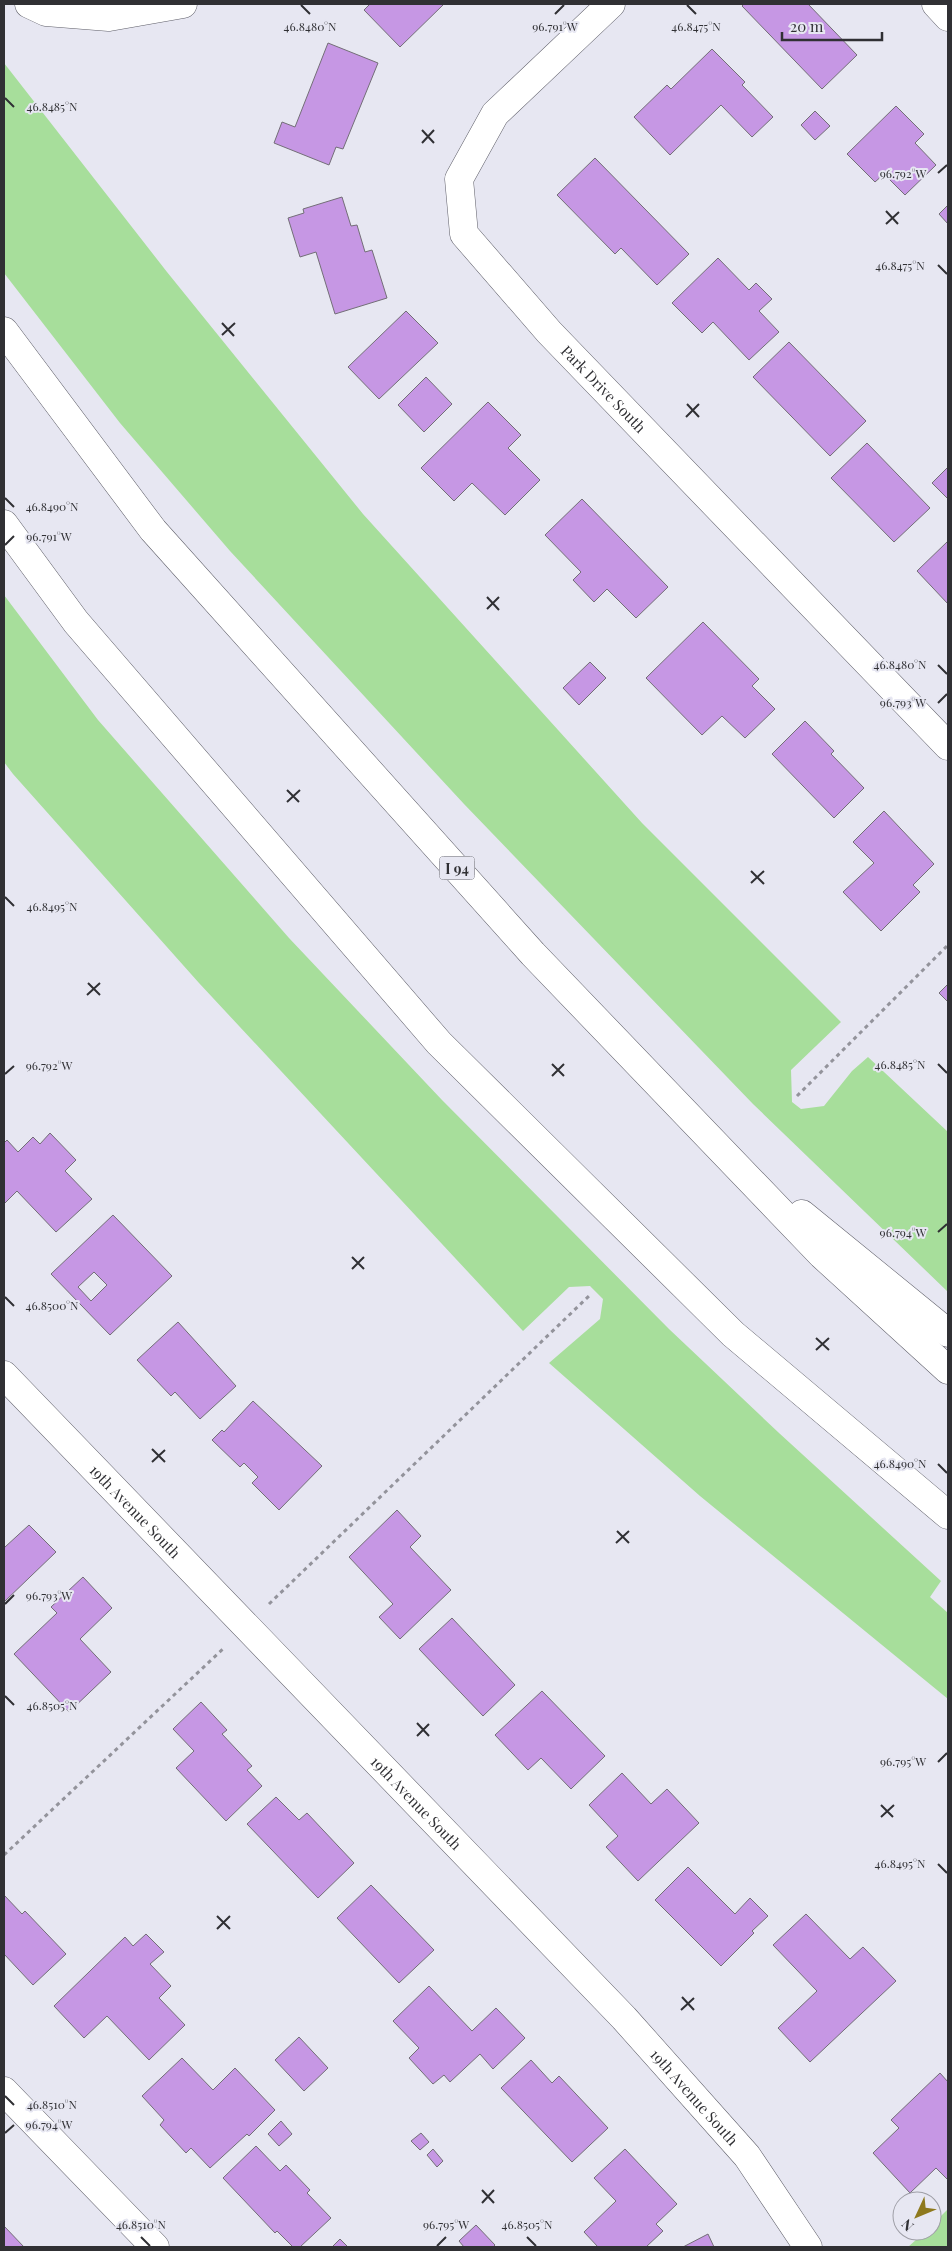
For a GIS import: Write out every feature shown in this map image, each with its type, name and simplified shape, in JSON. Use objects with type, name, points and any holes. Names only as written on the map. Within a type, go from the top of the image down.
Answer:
[{"type":"main road","points":[[29,4],[46,12],[109,17],[182,4]]},
{"type":"main road","name":"Park Drive South","points":[[611,4],[495,114],[459,179],[464,234],[549,332],[948,746]]},
{"type":"main road","points":[[936,4],[948,17]]},
{"type":"main road","name":"I 94","points":[[4,331],[153,530],[533,954],[822,1255],[948,1370]]},
{"type":"main road","points":[[4,524],[76,622],[439,1043],[733,1334],[944,1512]]},
{"type":"main road","points":[[714,1142],[948,1332]]},
{"type":"main road","name":"19th Avenue South","points":[[4,1375],[624,2018],[747,2156],[808,2247]]},
{"type":"main road","points":[[4,2092],[155,2247]]},
{"type":"path","points":[[797,1096],[948,945]]},
{"type":"path","points":[[4,1855],[246,1627],[591,1294]]},
{"type":"green space","points":[[4,63],[167,272],[363,514],[642,823],[841,1022],[791,1070],[792,1102],[801,1109],[824,1106],[852,1071],[868,1057],[948,1132],[948,1292],[753,1104],[464,804],[230,551],[120,423],[4,273]]},
{"type":"green space","points":[[4,595],[98,720],[289,938],[442,1100],[669,1329],[779,1433],[941,1581],[930,1597],[948,1613],[948,1699],[700,1496],[549,1363],[600,1319],[603,1299],[590,1286],[569,1287],[523,1331],[199,983],[13,774],[4,762]]},
{"type":"green space","points":[[948,2209],[948,2247],[908,2247],[915,2241],[942,2241],[942,2215]]},
{"type":"building","points":[[370,4],[444,4],[400,47],[364,10]]},
{"type":"building","points":[[744,4],[808,4],[857,55],[822,89],[742,6]]},
{"type":"building","points":[[328,43],[378,63],[343,149],[336,147],[329,165],[274,143],[282,122],[295,127]]},
{"type":"building","points":[[712,49],[745,82],[742,85],[773,117],[752,137],[721,105],[670,155],[634,117],[667,85],[671,89]]},
{"type":"building","points":[[896,106],[924,134],[915,143],[936,165],[905,195],[884,174],[875,182],[847,154]]},
{"type":"building","points":[[815,111],[830,126],[815,140],[801,125]]},
{"type":"building","points":[[595,158],[689,254],[657,285],[621,248],[615,254],[557,195]]},
{"type":"building","points":[[342,197],[351,226],[357,225],[365,252],[372,250],[387,298],[335,314],[316,252],[300,257],[288,218],[304,213],[303,209]]},
{"type":"building","points":[[948,205],[948,224],[939,214]]},
{"type":"building","points":[[718,258],[749,290],[756,283],[772,299],[759,311],[779,332],[749,360],[713,322],[702,333],[672,303]]},
{"type":"building","points":[[406,311],[438,343],[379,399],[348,367]]},
{"type":"building","points":[[789,342],[866,421],[830,456],[753,377]]},
{"type":"building","points":[[426,377],[452,404],[424,432],[398,405]]},
{"type":"building","points":[[488,402],[521,435],[508,448],[540,480],[505,515],[472,483],[454,501],[421,468]]},
{"type":"building","points":[[867,443],[930,508],[894,542],[831,478]]},
{"type":"building","points":[[948,467],[948,499],[932,483]]},
{"type":"building","points":[[582,499],[668,587],[636,618],[607,589],[594,602],[573,580],[581,572],[545,535]]},
{"type":"building","points":[[948,541],[948,604],[917,571]]},
{"type":"building","points":[[703,622],[759,679],[752,686],[775,709],[745,738],[722,716],[702,735],[646,678]]},
{"type":"building","points":[[590,662],[606,678],[579,705],[563,688]]},
{"type":"building","points":[[805,721],[834,751],[831,754],[864,788],[834,818],[772,754]]},
{"type":"building","points":[[884,811],[934,864],[913,885],[920,892],[881,931],[843,892],[874,863],[853,842]]},
{"type":"building","points":[[948,984],[948,1002],[939,993]]},
{"type":"building","points":[[50,1133],[76,1160],[65,1171],[92,1199],[56,1232],[17,1191],[4,1204],[4,1143],[7,1140],[18,1152],[33,1137],[40,1144]]},
{"type":"building","points":[[113,1215],[172,1276],[110,1335],[51,1274]],"holes":[[[94,1272],[107,1285],[91,1301],[78,1287]]]},
{"type":"building","points":[[178,1322],[236,1386],[200,1419],[175,1392],[171,1396],[137,1360]]},
{"type":"building","points":[[253,1401],[322,1466],[279,1510],[252,1483],[258,1477],[244,1463],[240,1467],[212,1440],[222,1430],[224,1432]]},
{"type":"building","points":[[397,1510],[421,1536],[410,1547],[451,1590],[400,1639],[379,1617],[393,1604],[349,1557]]},
{"type":"building","points":[[29,1525],[56,1552],[4,1602],[4,1546]]},
{"type":"building","points":[[83,1577],[112,1608],[80,1639],[111,1672],[69,1712],[14,1654],[57,1613],[51,1607]]},
{"type":"building","points":[[452,1618],[515,1685],[483,1716],[419,1649]]},
{"type":"building","points":[[542,1691],[605,1756],[571,1789],[541,1758],[528,1770],[495,1735]]},
{"type":"building","points":[[201,1702],[227,1730],[222,1734],[252,1766],[247,1770],[262,1786],[226,1821],[176,1768],[194,1751],[173,1729]]},
{"type":"building","points":[[622,1773],[651,1804],[667,1789],[699,1823],[638,1881],[606,1847],[618,1836],[589,1805]]},
{"type":"building","points":[[276,1797],[299,1820],[307,1813],[354,1863],[318,1898],[247,1824]]},
{"type":"building","points":[[688,1867],[735,1914],[750,1898],[768,1916],[721,1966],[655,1900]]},
{"type":"building","points":[[371,1885],[434,1950],[399,1983],[337,1918]]},
{"type":"building","points":[[4,1895],[22,1914],[25,1911],[66,1954],[33,1985],[4,1954]]},
{"type":"building","points":[[806,1914],[850,1959],[863,1947],[896,1981],[810,2062],[778,2028],[817,1991],[773,1945]]},
{"type":"building","points":[[146,1934],[164,1952],[150,1964],[171,1986],[159,1998],[185,2025],[149,2060],[107,2016],[84,2038],[54,2006],[125,1937],[133,1946]]},
{"type":"building","points":[[429,1986],[472,2031],[496,2008],[525,2038],[493,2069],[480,2054],[450,2082],[444,2075],[433,2084],[409,2058],[419,2048],[393,2021]]},
{"type":"building","points":[[299,2037],[328,2068],[304,2091],[275,2060]]},
{"type":"building","points":[[182,2058],[213,2090],[235,2068],[275,2110],[249,2136],[247,2134],[210,2168],[191,2148],[186,2153],[160,2125],[164,2120],[142,2096]]},
{"type":"building","points":[[531,2060],[552,2083],[559,2076],[608,2128],[572,2162],[501,2088]]},
{"type":"building","points":[[940,2073],[948,2082],[948,2180],[936,2168],[912,2191],[908,2191],[873,2153],[899,2128],[891,2120]]},
{"type":"building","points":[[281,2121],[292,2134],[279,2146],[268,2134]]},
{"type":"building","points":[[421,2133],[429,2142],[420,2150],[411,2141]]},
{"type":"building","points":[[256,2146],[280,2171],[286,2165],[310,2190],[307,2193],[331,2218],[300,2247],[293,2247],[277,2231],[275,2233],[223,2178]]},
{"type":"building","points":[[433,2149],[443,2161],[437,2167],[427,2155]]},
{"type":"building","points":[[625,2149],[677,2204],[656,2224],[663,2231],[646,2247],[598,2247],[584,2232],[616,2201],[594,2178]]},
{"type":"building","points":[[476,2225],[495,2245],[493,2247],[464,2247],[459,2241]]},
{"type":"building","points":[[4,2226],[24,2247],[4,2247]]},
{"type":"building","points":[[708,2234],[714,2247],[683,2247]]},
{"type":"building","points":[[340,2239],[348,2247],[332,2247]]}]
